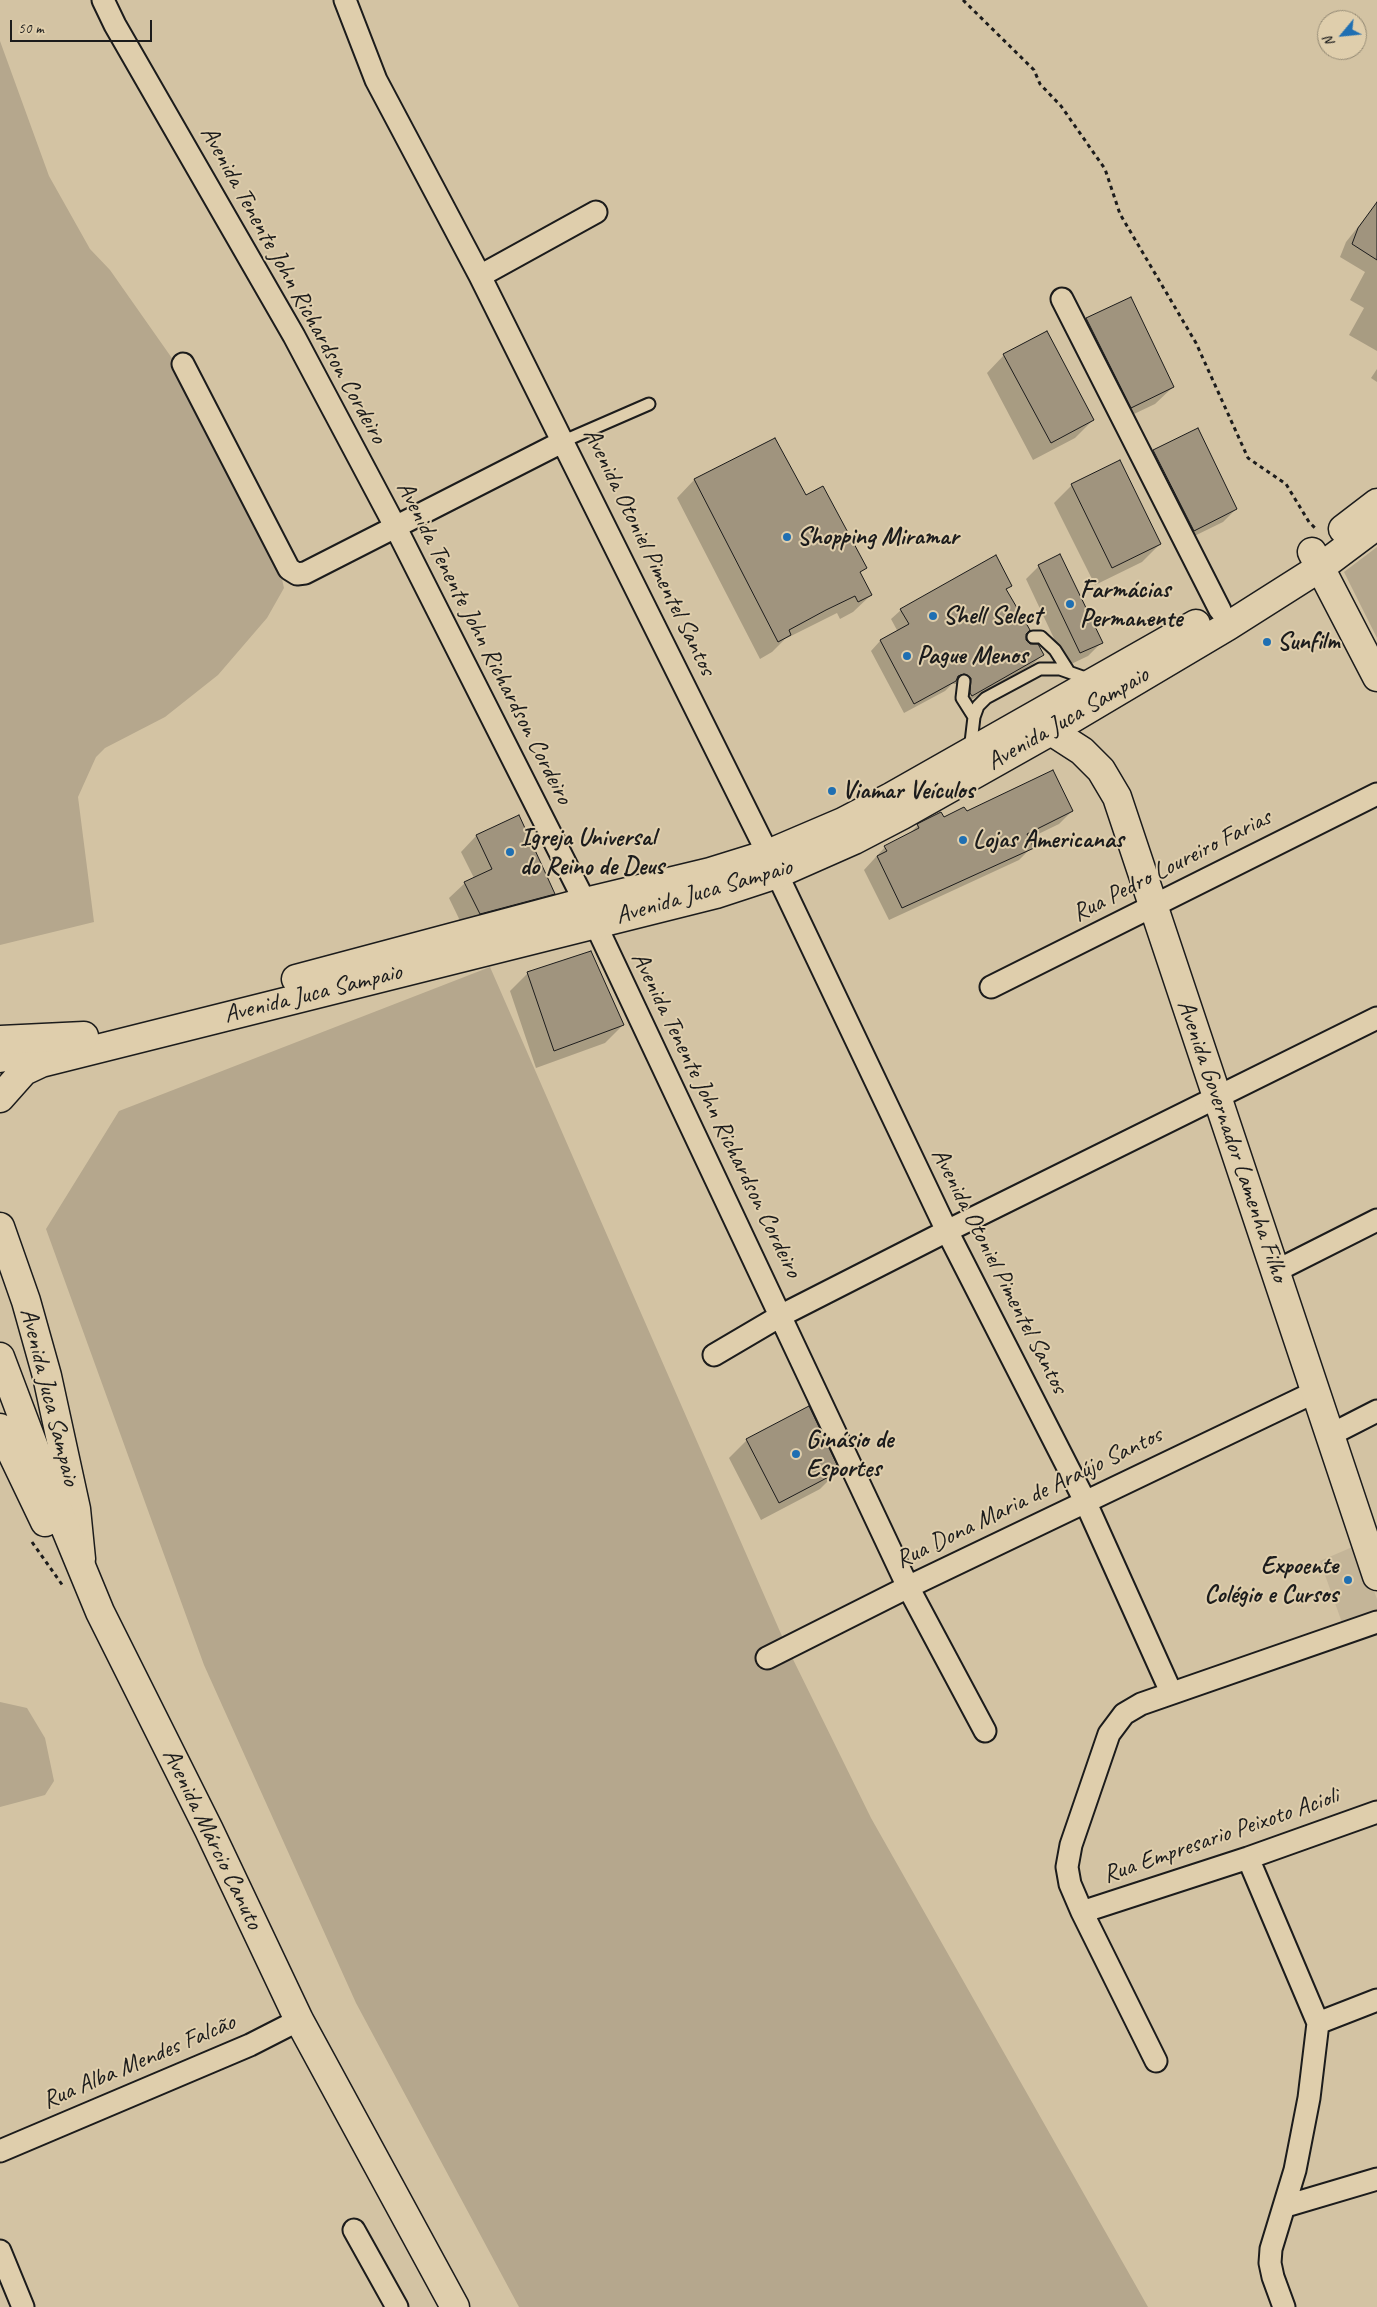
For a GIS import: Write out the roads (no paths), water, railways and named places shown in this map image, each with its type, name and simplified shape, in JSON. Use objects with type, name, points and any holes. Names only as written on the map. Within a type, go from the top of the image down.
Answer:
[{"type":"main road","name":"Avenida Juca Sampaio","points":[[773,864],[854,840],[902,815],[1051,731],[1228,626],[1320,553],[1377,503]]},
{"type":"main road","name":"Avenida Juca Sampaio","points":[[7,1050],[84,1036],[589,913],[716,894],[773,864],[970,751],[1081,677],[1220,610],[1320,553],[1377,525]]},
{"type":"main road","points":[[1320,553],[1377,677]]},
{"type":"main road","name":"Avenida Governador Lamenha Filho","points":[[1051,731],[1082,751],[1101,770],[1117,798],[1317,1391],[1377,1576]]},
{"type":"main road","name":"Avenida Juca Sampaio","points":[[0,1098],[24,1071],[41,1063],[589,913]]},
{"type":"main road","name":"Avenida Juca Sampaio","points":[[0,1227],[26,1301],[47,1376],[76,1509],[82,1570]]},
{"type":"main road","name":"Avenida Márcio Canuto","points":[[0,1357],[100,1612],[209,1830],[299,2020],[455,2307]]},
{"type":"main road","points":[[0,1428],[41,1514],[100,1612]]},
{"type":"street","name":"Avenida Tenente John Richardson Cordeiro","points":[[103,0],[114,25],[294,336],[395,526],[589,913],[782,1316],[908,1587],[985,1730]]},
{"type":"street","name":"Avenida Otoniel Pimentel Santos","points":[[345,0],[376,80],[480,276],[564,441],[773,864],[947,1231],[1085,1502],[1171,1692]]},
{"type":"street","points":[[480,276],[596,212]]},
{"type":"street","points":[[1062,299],[1220,610]]},
{"type":"street","points":[[183,364],[289,569],[297,574],[305,573],[564,441]]},
{"type":"street","name":"Rua Pedro Loureiro Farias","points":[[991,986],[1377,794]]},
{"type":"street","points":[[714,1355],[782,1316],[947,1231],[1216,1096],[1377,1018]]},
{"type":"street","points":[[1276,1271],[1377,1220]]},
{"type":"street","name":"Rua Dona Maria de Araújo Santos","points":[[767,1658],[908,1587],[1317,1391]]},
{"type":"street","points":[[1330,1435],[1377,1411]]},
{"type":"street","points":[[1156,2060],[1082,1912],[1070,1884],[1067,1867],[1071,1846],[1109,1734],[1124,1714],[1141,1704],[1377,1622]]},
{"type":"street","name":"Rua Empresario Peixoto Acioli","points":[[1082,1912],[1248,1858],[1377,1812]]},
{"type":"street","points":[[1248,1858],[1318,2023],[1309,2098],[1296,2170],[1271,2249],[1270,2263],[1284,2307]]},
{"type":"street","points":[[1318,2023],[1377,2000]]},
{"type":"street","name":"Rua Alba Mendes Falcão","points":[[0,2151],[250,2045],[299,2020]]},
{"type":"street","points":[[1286,2206],[1377,2179]]},
{"type":"street","points":[[354,2230],[397,2307]]},
{"type":"street","points":[[0,2251],[23,2307]]},
{"type":"lane","points":[[564,441],[649,404]]},
{"type":"lane","points":[[1033,637],[1042,637],[1081,677]]},
{"type":"lane","points":[[970,751],[974,717],[978,706],[986,698],[1040,669],[1051,668],[1081,677]]},
{"type":"lane","points":[[964,682],[962,698],[974,717]]},
{"type":"place","name":"Shopping Miramar","points":[[787,537]]},
{"type":"place","name":"Farmácias Permanente","points":[[1070,604]]},
{"type":"place","name":"Shell Select","points":[[933,616]]},
{"type":"place","name":"Sunfilm","points":[[1267,642]]},
{"type":"place","name":"Pague Menos","points":[[907,656]]},
{"type":"place","name":"Viamar Veículos","points":[[832,791]]},
{"type":"place","name":"Lojas Americanas","points":[[963,840]]},
{"type":"place","name":"Igreja Universal do Reino de Deus","points":[[510,852]]},
{"type":"place","name":"Ginásio de Esportes","points":[[796,1454]]},
{"type":"place","name":"Expoente Colégio e Cursos","points":[[1348,1580]]}]
